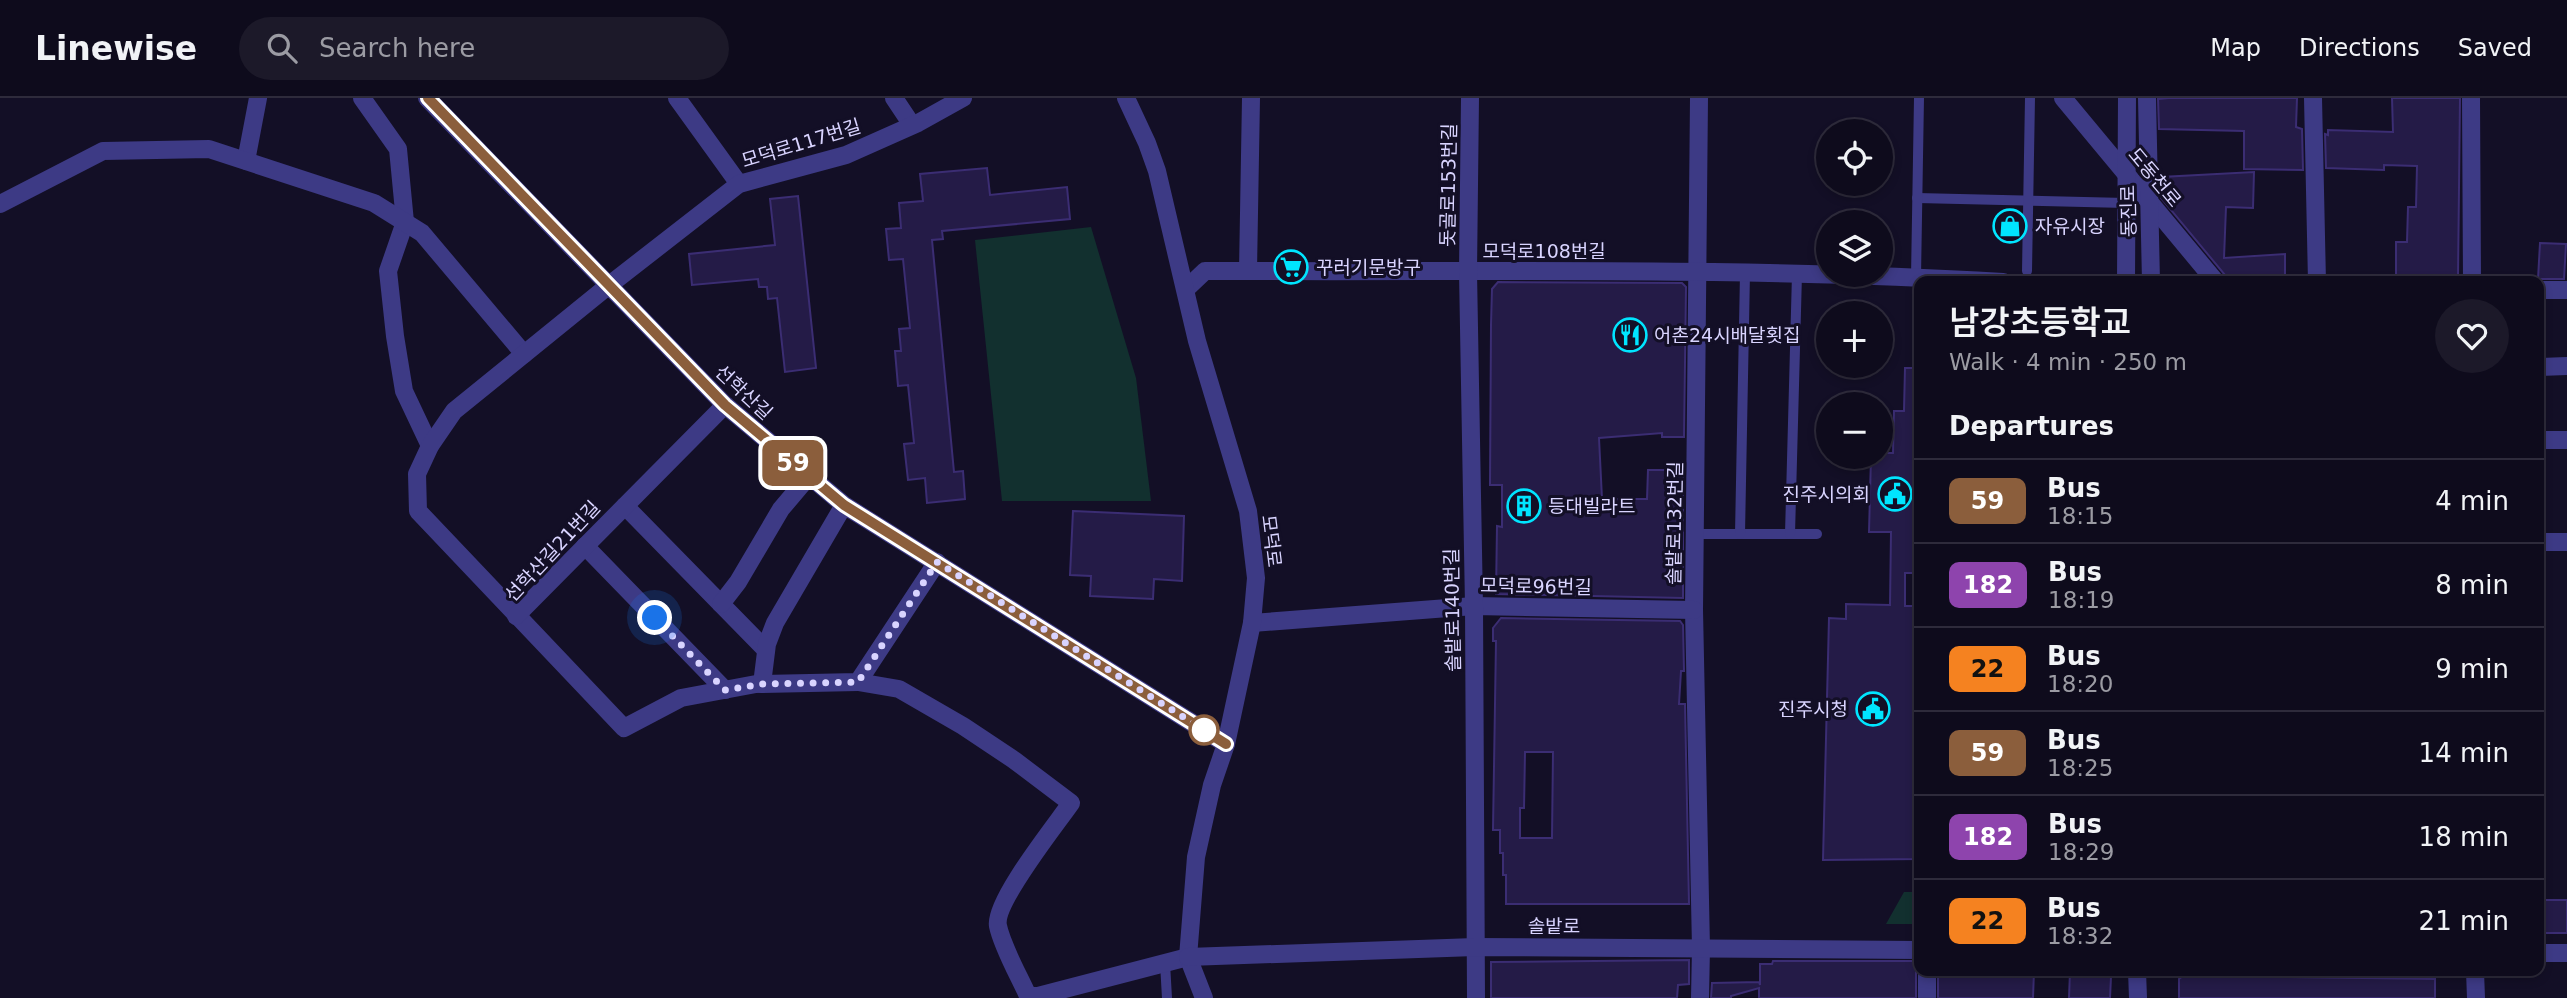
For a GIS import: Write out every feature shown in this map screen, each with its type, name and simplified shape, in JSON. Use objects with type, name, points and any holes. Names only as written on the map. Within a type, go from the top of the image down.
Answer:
[{"type":"street","points":[[246,161],[258,98]]},
{"type":"street","points":[[362,98],[398,149],[405,222],[388,271],[395,336],[404,391],[430,446]]},
{"type":"street","name":"선학산길","points":[[428,98],[725,405],[844,505],[1226,744]]},
{"type":"street","points":[[677,98],[739,184]]},
{"type":"street","points":[[894,98],[912,125]]},
{"type":"street","name":"모덕로117번길","points":[[516,616],[418,511],[417,474],[430,446],[454,411],[739,184],[846,155],[963,98]]},
{"type":"street","name":"모덕로","points":[[1126,98],[1157,171],[1205,368],[1248,511],[1256,578],[1252,624],[1226,744],[1212,785],[1195,857],[1188,957],[1204,998]]},
{"type":"street","points":[[1248,271],[1251,98]]},
{"type":"street","name":"돗골로153번길","points":[[1468,272],[1470,98]]},
{"type":"street","name":"솔밭로132번길","points":[[1699,98],[1694,610],[1700,998]]},
{"type":"street","name":"도동천로","points":[[2063,98],[2211,276]]},
{"type":"street","name":"동진로","points":[[2126,276],[2127,98]]},
{"type":"street","name":"동진로","points":[[2147,98],[2151,276]]},
{"type":"street","points":[[2313,98],[2317,276]]},
{"type":"street","points":[[2470,98],[2472,276]]},
{"type":"street","points":[[0,204],[103,151],[209,149],[374,203],[422,233],[524,354]]},
{"type":"street","name":"모덕로108번길","points":[[1186,289],[1205,271],[1699,272],[1914,277]]},
{"type":"street","name":"솔밭로140번길","points":[[1468,272],[1474,606],[1475,998]]},
{"type":"street","points":[[2544,290],[2567,290]]},
{"type":"street","points":[[2544,367],[2567,366]]},
{"type":"street","name":"선학산길21번길","points":[[725,405],[516,616],[624,728],[681,698],[725,690]]},
{"type":"street","points":[[2544,440],[2567,440]]},
{"type":"street","points":[[721,604],[781,509],[809,476]]},
{"type":"street","points":[[762,684],[766,650],[775,622],[844,505]]},
{"type":"street","points":[[625,506],[766,650]]},
{"type":"street","points":[[2544,542],[2567,542]]},
{"type":"street","points":[[584,546],[725,690],[762,684],[858,682],[937,562]]},
{"type":"street","name":"모덕로96번길","points":[[1252,624],[1474,606],[1694,610]]},
{"type":"street","name":"솔밭로","points":[[858,682],[899,689],[963,726],[1071,803],[1011,888],[999,910],[997,925],[1028,996],[1038,996],[1188,957],[1475,947],[1914,950]]},
{"type":"street","points":[[2544,953],[2567,953]]},
{"type":"street","points":[[1927,976],[1927,998]]},
{"type":"street","points":[[2137,976],[2138,998]]},
{"type":"street","points":[[2475,976],[2476,998]]},
{"type":"lane","points":[[1916,276],[1919,98]]},
{"type":"lane","points":[[2027,271],[2030,98]]},
{"type":"lane","points":[[1917,198],[2126,203]]},
{"type":"lane","points":[[1740,534],[1745,273]]},
{"type":"lane","points":[[1790,534],[1797,274]]},
{"type":"lane","points":[[1695,534],[1816,534]]},
{"type":"lane","points":[[1165,963],[1167,998]]},
{"type":"green space","points":[[1091,227],[1136,378],[1151,501],[1002,501],[975,240]]},
{"type":"green space","points":[[1904,892],[1914,892],[1914,924],[1886,924]]},
{"type":"building","points":[[2297,98],[2296,127],[2302,129],[2303,170],[2244,169],[2244,131],[2159,129],[2158,99]]},
{"type":"building","points":[[2392,98],[2460,98],[2458,276],[2396,276],[2396,242],[2407,242],[2408,207],[2416,207],[2417,166],[2384,165],[2384,170],[2326,168],[2325,134],[2328,135],[2328,130],[2393,132]]},
{"type":"building","points":[[987,168],[990,195],[1067,187],[1070,219],[942,231],[943,239],[932,240],[954,472],[963,471],[965,499],[927,503],[925,478],[908,480],[904,444],[914,443],[908,385],[898,386],[895,351],[901,351],[899,329],[910,328],[903,259],[889,260],[886,229],[901,228],[899,203],[923,201],[920,174]]},
{"type":"building","points":[[2254,172],[2253,208],[2226,207],[2224,258],[2285,254],[2285,276],[2225,276],[2161,198],[2161,177]]},
{"type":"building","points":[[798,196],[816,368],[785,372],[777,298],[768,299],[767,287],[759,287],[758,279],[692,285],[689,254],[775,245],[770,199]]},
{"type":"building","points":[[2540,243],[2566,244],[2564,279],[2544,279],[2544,276],[2538,276]]},
{"type":"building","points":[[1498,282],[1682,283],[1686,287],[1684,437],[1662,437],[1662,433],[1599,438],[1602,499],[1647,499],[1648,470],[1683,470],[1683,598],[1496,594],[1497,526],[1502,527],[1502,485],[1490,485],[1491,325],[1492,289]]},
{"type":"building","name":"진주시청","points":[[1905,368],[1914,368],[1914,573],[1905,573],[1905,606],[1914,606],[1914,859],[1823,860],[1829,618],[1846,619],[1846,604],[1890,605],[1891,532],[1869,532],[1871,469],[1893,469],[1894,411],[1904,411]]},
{"type":"building","points":[[1073,511],[1184,516],[1182,581],[1154,579],[1153,599],[1090,596],[1091,576],[1070,575]]},
{"type":"building","points":[[1501,618],[1680,621],[1683,625],[1684,671],[1681,671],[1679,704],[1685,704],[1689,904],[1506,904],[1506,875],[1503,875],[1503,853],[1500,853],[1500,830],[1493,830],[1496,641],[1493,641],[1493,628]],"holes":[[[1525,752],[1553,752],[1552,838],[1520,838],[1520,808],[1524,808]]]},
{"type":"building","points":[[2544,900],[2567,900],[2567,933],[2544,933]]},
{"type":"building","points":[[1689,960],[1689,984],[1678,985],[1677,998],[1491,998],[1491,962]]},
{"type":"building","points":[[1773,961],[1914,961],[1916,998],[1759,998],[1759,988],[1731,998],[1711,998],[1712,983],[1759,982],[1760,985],[1760,964],[1772,964]]},
{"type":"building","points":[[1938,976],[2034,976],[2033,998],[1938,998]]},
{"type":"building","points":[[2070,976],[2111,977],[2110,998],[2069,998]]},
{"type":"building","points":[[2183,976],[2288,976],[2435,979],[2435,998],[2179,998],[2179,979]]},
{"type":"bus line","name":"59","points":[[428,98],[725,405],[844,505],[1226,744]]},
{"type":"place","name":"자유시장","points":[[2010,226]]},
{"type":"place","name":"꾸러기문방구","points":[[1291,267]]},
{"type":"place","name":"어촌24시배달횟집","points":[[1630,335]]},
{"type":"place","name":"진주시의회","points":[[1895,494]]},
{"type":"place","name":"등대빌라트","points":[[1524,506]]},
{"type":"place","name":"진주시청","points":[[1873,709]]},
{"type":"route","points":[[655,618],[725,690],[762,684],[858,682],[937,562],[1204,730]]}]
